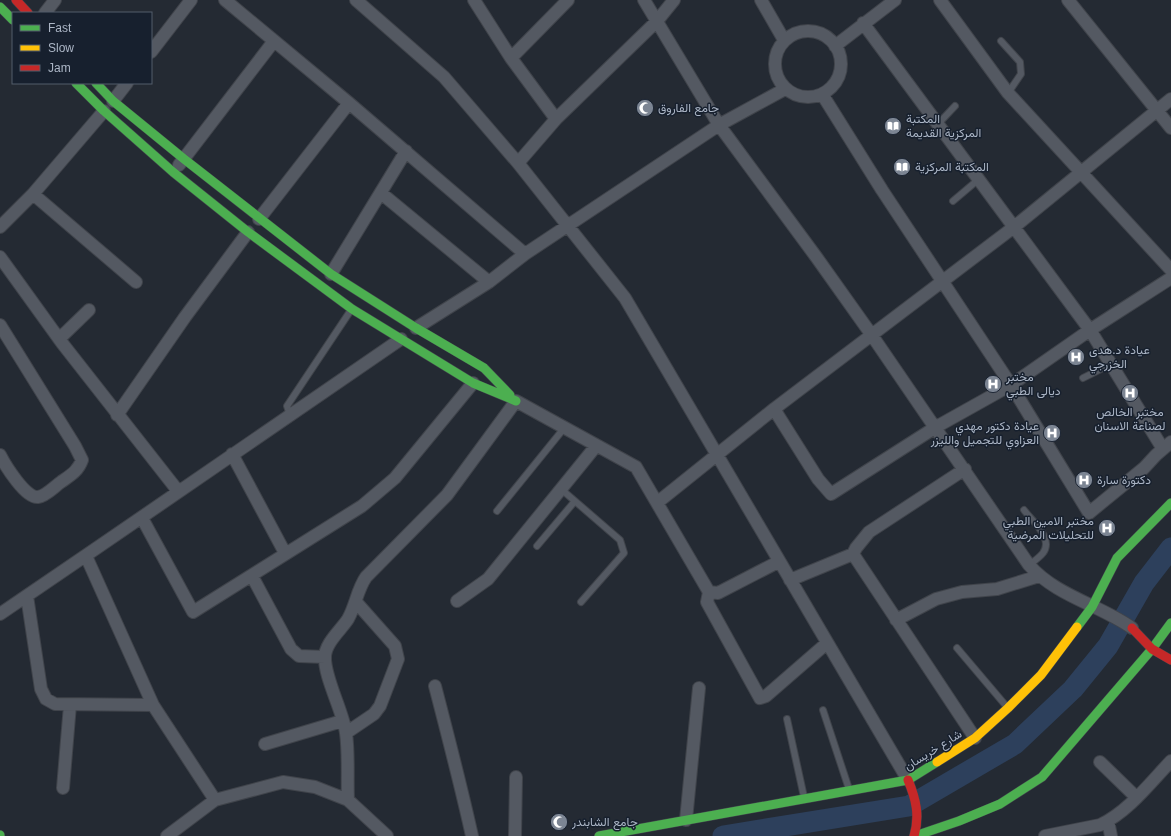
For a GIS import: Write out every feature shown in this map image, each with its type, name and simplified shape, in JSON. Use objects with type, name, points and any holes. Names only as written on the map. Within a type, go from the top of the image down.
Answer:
[{"type":"street","points":[[16,0],[27,12]]},
{"type":"street","points":[[46,12],[55,0]]},
{"type":"street","points":[[152,51],[191,0]]},
{"type":"street","points":[[225,0],[406,151],[525,254]]},
{"type":"street","points":[[356,0],[444,77],[518,163],[625,298],[717,454],[778,562],[908,780],[914,794],[918,814],[918,826],[914,836]]},
{"type":"street","points":[[474,0],[511,58],[556,119]]},
{"type":"street","points":[[511,58],[568,0]]},
{"type":"street","points":[[644,0],[719,126],[871,334],[1029,565],[1039,576],[1092,607],[1116,616],[1132,628],[1152,649],[1171,660]]},
{"type":"street","points":[[518,163],[556,119],[656,21],[674,0]]},
{"type":"street","points":[[761,0],[784,40]]},
{"type":"street","points":[[836,46],[863,23],[895,0]]},
{"type":"street","points":[[940,0],[1008,94],[1171,270]]},
{"type":"street","points":[[1068,0],[1171,128]]},
{"type":"street","points":[[0,7],[12,19]]},
{"type":"street","points":[[822,94],[882,190],[1011,385],[1089,513],[1144,468],[1167,445],[1111,364],[1090,330],[863,23]]},
{"type":"street","points":[[801,31],[820,33],[829,38],[836,46],[840,55],[841,65],[839,76],[834,85],[822,94],[805,98],[794,95],[785,89],[778,80],[774,60],[778,49],[784,40],[792,34],[801,31]]},
{"type":"street","points":[[173,172],[274,41]]},
{"type":"street","points":[[77,84],[104,111],[173,172],[248,232],[352,309],[473,383],[516,401],[565,427],[596,446],[618,455],[636,467],[658,502],[709,592],[707,602],[760,698],[766,696],[827,643]]},
{"type":"street","points":[[97,84],[113,101],[184,159],[331,274],[416,328],[484,368],[516,401]]},
{"type":"street","points":[[113,101],[126,84]]},
{"type":"street","points":[[416,328],[489,282],[525,254],[719,126],[785,89]]},
{"type":"street","points":[[658,502],[774,408],[1014,227],[1171,99]]},
{"type":"street","points":[[259,219],[349,103]]},
{"type":"street","points":[[0,227],[33,194],[104,111]]},
{"type":"street","points":[[331,274],[406,151]]},
{"type":"street","points":[[381,193],[489,282]]},
{"type":"street","points":[[33,194],[136,282]]},
{"type":"street","points":[[117,415],[185,317],[248,232]]},
{"type":"street","points":[[0,257],[59,339],[178,491]]},
{"type":"street","points":[[774,408],[818,479],[831,494],[936,427],[1011,385],[1090,330],[1171,278]]},
{"type":"street","points":[[59,339],[89,310]]},
{"type":"street","points":[[0,325],[75,446],[82,460],[79,469],[39,497],[33,497],[3,467],[0,455]]},
{"type":"street","points":[[0,614],[401,339]]},
{"type":"street","points":[[142,518],[193,612],[362,506],[384,489],[473,383]]},
{"type":"street","points":[[348,800],[346,733],[325,657],[328,646],[348,618],[356,602],[360,585],[366,577],[447,495],[516,401]]},
{"type":"street","points":[[457,601],[488,579],[596,446]]},
{"type":"street","points":[[232,454],[285,553]]},
{"type":"street","points":[[790,580],[853,554],[869,532],[965,470]]},
{"type":"street","name":"شارع خريسان","points":[[599,836],[908,780],[975,738],[1041,675],[1092,607],[1117,558],[1169,501]]},
{"type":"street","points":[[853,554],[975,738]]},
{"type":"street","points":[[86,556],[154,705],[215,800]]},
{"type":"street","points":[[709,592],[718,593],[778,562]]},
{"type":"street","points":[[252,576],[290,649],[299,656],[325,657]]},
{"type":"street","points":[[896,620],[936,599],[962,592],[997,589],[1039,576]]},
{"type":"street","points":[[27,596],[41,689],[46,699],[55,704],[70,705],[154,705]]},
{"type":"street","points":[[346,733],[374,714],[380,706],[398,659],[395,646],[356,602]]},
{"type":"street","points":[[914,836],[959,821],[1000,804],[1042,777],[1152,649],[1168,634],[1171,623]]},
{"type":"street","points":[[1132,628],[1168,634]]},
{"type":"street","points":[[436,686],[450,749],[460,777],[472,836]]},
{"type":"street","points":[[686,820],[699,688]]},
{"type":"street","points":[[63,788],[70,705]]},
{"type":"street","points":[[265,744],[342,721]]},
{"type":"street","points":[[1045,836],[1100,825],[1108,821],[1136,797],[1171,761]]},
{"type":"street","points":[[1100,762],[1136,797]]},
{"type":"street","points":[[515,836],[516,777]]},
{"type":"street","points":[[167,836],[215,800],[283,782],[315,786],[348,800],[387,836]]},
{"type":"street","points":[[1108,821],[1110,836]]},
{"type":"lane","points":[[1001,41],[1020,62],[1021,74],[1008,94]]},
{"type":"lane","points":[[938,124],[955,106]]},
{"type":"lane","points":[[953,201],[979,179]]},
{"type":"lane","points":[[290,415],[287,406],[352,309]]},
{"type":"lane","points":[[1083,378],[1111,364]]},
{"type":"lane","points":[[497,511],[565,427]]},
{"type":"lane","points":[[561,489],[620,540],[624,553],[581,602]]},
{"type":"lane","points":[[537,546],[575,501]]},
{"type":"lane","points":[[1024,510],[1045,537],[1046,546],[1043,553],[1029,565]]},
{"type":"lane","points":[[957,648],[1008,708]]},
{"type":"lane","points":[[823,710],[850,790]]},
{"type":"lane","points":[[787,719],[804,798]]},
{"type":"waterway","points":[[723,836],[909,806],[1015,744],[1073,689],[1108,646],[1144,583],[1171,548]]},
{"type":"traffic: fast","points":[[0,7],[12,19]]},
{"type":"traffic: fast","points":[[77,84],[104,111],[173,172],[248,232],[352,309],[473,383],[516,401]]},
{"type":"traffic: fast","points":[[97,84],[113,101],[184,159],[331,274],[416,328],[484,368],[510,395]]},
{"type":"traffic: fast","points":[[1077,627],[1092,607],[1117,558],[1171,503]]},
{"type":"traffic: fast","points":[[915,836],[959,821],[1000,804],[1042,777],[1152,649],[1171,623]]},
{"type":"traffic: fast","points":[[599,836],[908,780],[937,762]]},
{"type":"traffic: slow","points":[[937,762],[975,738],[1008,708],[1041,675],[1077,627]]},
{"type":"traffic: jam","points":[[16,0],[27,12]]},
{"type":"traffic: jam","points":[[1132,628],[1152,649],[1171,660]]},
{"type":"traffic: jam","points":[[908,780],[913,794],[917,815],[914,836]]},
{"type":"place","name":"جامع الفاروق","points":[[645,108]]},
{"type":"place","name":"المكتبة المركزية القديمة","points":[[893,126]]},
{"type":"place","name":"المكتبة المركزية","points":[[902,167]]},
{"type":"place","name":"عيادة د.هدى الخزرجي","points":[[1076,357]]},
{"type":"place","name":"مختبر ديالى الطبي","points":[[993,384]]},
{"type":"place","name":"مختبر الخالص لصناعة الاسنان","points":[[1130,393]]},
{"type":"place","name":"عيادة دكتور مهدي العزاوي للتجميل والليزر","points":[[1052,433]]},
{"type":"place","name":"دكتورة سارة","points":[[1084,480]]},
{"type":"place","name":"مختبر الامين الطبي للتحليلات المرضية","points":[[1107,528]]},
{"type":"place","name":"جامع الشابندر","points":[[559,822]]}]
